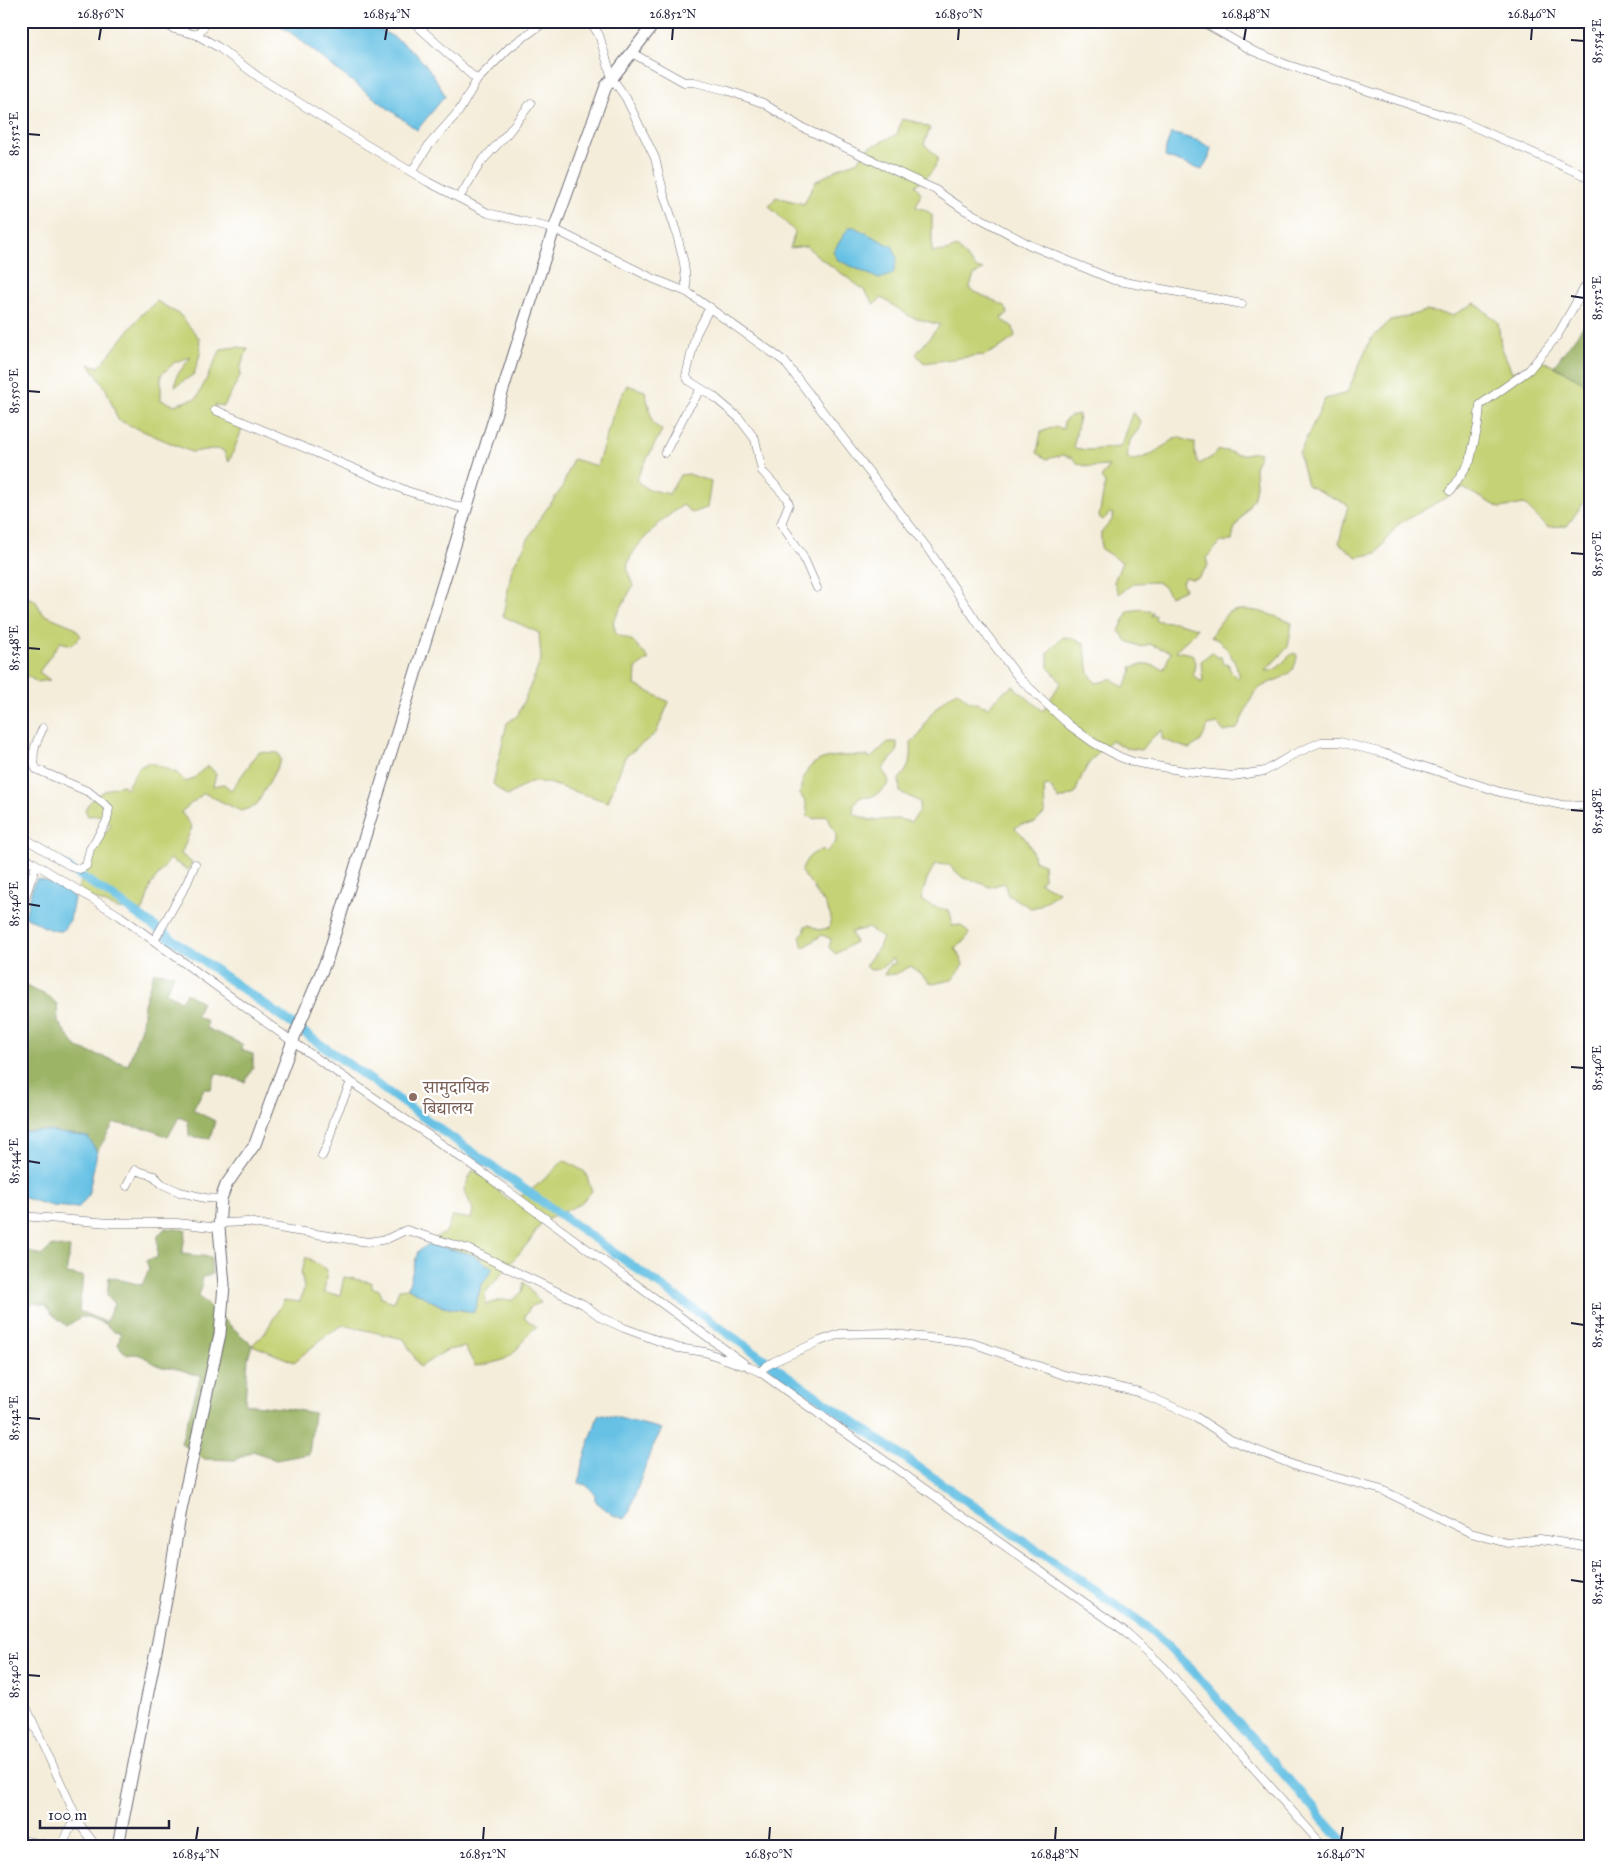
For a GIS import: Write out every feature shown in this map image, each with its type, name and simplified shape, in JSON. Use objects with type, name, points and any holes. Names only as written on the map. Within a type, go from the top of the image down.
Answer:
[{"type":"main road","points":[[118,1846],[167,1594],[181,1510],[220,1334],[224,1285],[219,1228],[221,1199],[226,1185],[255,1144],[294,1039],[328,956],[554,229],[589,130],[606,86],[656,21]]},
{"type":"street","points":[[160,21],[174,30],[197,35],[218,47],[260,78],[335,125],[459,198],[488,212],[554,229],[654,279],[687,292],[784,360],[928,549],[977,622],[1019,678],[1069,725],[1094,743],[1133,762],[1185,771],[1234,776],[1266,771],[1321,742],[1340,742],[1383,753],[1500,792],[1562,804],[1590,806]]},
{"type":"street","points":[[197,35],[208,21]]},
{"type":"street","points":[[412,21],[477,80]]},
{"type":"street","points":[[412,172],[429,145],[459,111],[477,80],[510,48],[546,21]]},
{"type":"street","points":[[590,21],[599,35],[612,78],[626,98],[655,158],[684,262],[687,292]]},
{"type":"street","points":[[1201,21],[1253,51],[1285,64],[1461,121],[1590,178]]},
{"type":"street","points":[[632,53],[684,82],[694,82],[726,90],[763,103],[799,126],[934,188],[963,209],[1030,246],[1114,280],[1242,304]]},
{"type":"street","points":[[459,198],[481,162],[531,103]]},
{"type":"street","points":[[1450,491],[1470,461],[1478,425],[1480,405],[1529,370],[1557,336],[1590,278]]},
{"type":"street","points":[[710,307],[696,334],[686,376],[689,381],[713,396],[739,418],[755,439],[762,471],[786,497],[789,504],[781,524],[802,554],[817,588]]},
{"type":"street","points":[[665,453],[687,410],[701,389]]},
{"type":"street","points":[[215,410],[407,491],[466,509]]},
{"type":"street","points":[[21,836],[72,867],[80,869],[86,866],[90,849],[107,821],[110,808],[89,792],[36,769],[32,760],[36,740],[43,728]]},
{"type":"street","points":[[21,855],[120,916],[352,1082],[480,1170],[749,1367]]},
{"type":"street","points":[[154,941],[188,883],[195,864]]},
{"type":"street","points":[[21,909],[36,865]]},
{"type":"street","points":[[322,1156],[335,1118],[352,1082]]},
{"type":"street","points":[[127,1186],[135,1170],[154,1176],[162,1184],[180,1192],[221,1199]]},
{"type":"street","points":[[21,1216],[110,1223],[177,1223],[219,1228],[223,1223],[248,1222],[368,1242],[387,1239],[406,1230],[438,1238],[468,1249],[583,1304],[602,1318],[624,1328],[678,1348],[705,1352],[749,1367],[763,1369],[1126,1632],[1164,1667],[1323,1846]]},
{"type":"street","points":[[763,1369],[776,1361],[840,1334],[886,1333],[972,1343],[1064,1375],[1138,1392],[1196,1417],[1231,1440],[1301,1468],[1382,1490],[1471,1533],[1507,1543],[1540,1539],[1590,1547]]},
{"type":"street","points":[[21,1696],[80,1825],[96,1846]]},
{"type":"street","points":[[62,1846],[71,1826],[80,1825]]},
{"type":"street","points":[[24,1842],[52,1846]]},
{"type":"green space","points":[[902,119],[930,128],[924,144],[938,157],[935,167],[930,174],[915,185],[921,193],[916,207],[926,210],[932,215],[932,252],[946,251],[957,247],[976,268],[983,270],[974,275],[969,289],[1005,306],[1008,313],[1001,319],[1013,327],[1015,337],[983,356],[924,363],[916,354],[940,325],[911,317],[882,298],[874,304],[863,289],[806,246],[790,248],[795,232],[769,206],[776,197],[804,204],[815,182],[841,167],[858,161],[866,149],[897,134]]},
{"type":"green space","points":[[157,301],[180,315],[199,338],[201,351],[194,374],[175,387],[177,375],[191,357],[175,362],[161,375],[161,400],[174,405],[197,398],[221,349],[248,348],[241,366],[240,376],[224,406],[215,405],[213,412],[243,427],[229,462],[223,450],[214,449],[191,452],[118,420],[106,389],[89,364],[99,367],[142,314]]},
{"type":"green space","points":[[1475,303],[1498,322],[1501,346],[1512,372],[1545,362],[1580,380],[1590,389],[1590,494],[1567,526],[1547,527],[1524,504],[1500,508],[1463,488],[1397,525],[1377,553],[1357,557],[1339,543],[1348,505],[1307,485],[1299,454],[1325,399],[1347,393],[1370,340],[1390,321],[1426,311],[1453,315]]},
{"type":"green space","points":[[1585,324],[1590,328],[1590,389],[1580,380],[1554,366]]},
{"type":"green space","points":[[627,385],[645,391],[653,424],[662,430],[636,480],[647,489],[669,494],[680,475],[689,474],[711,482],[707,508],[692,513],[683,505],[660,523],[636,549],[628,564],[628,572],[633,586],[613,622],[616,634],[633,641],[649,659],[636,668],[635,685],[669,702],[656,733],[625,757],[608,802],[548,783],[530,782],[507,796],[493,784],[507,723],[518,715],[541,660],[539,633],[503,616],[512,568],[540,518],[562,488],[573,459],[597,466],[615,408]]},
{"type":"green space","points":[[1133,412],[1141,422],[1138,430],[1130,440],[1127,457],[1133,461],[1153,454],[1177,437],[1195,443],[1195,454],[1199,464],[1212,457],[1217,451],[1237,454],[1260,453],[1255,468],[1256,485],[1254,497],[1234,530],[1232,541],[1221,542],[1206,558],[1208,565],[1199,577],[1192,579],[1185,577],[1182,582],[1185,589],[1170,596],[1164,587],[1157,582],[1134,583],[1119,594],[1114,582],[1122,562],[1101,549],[1101,533],[1112,520],[1114,514],[1110,513],[1103,520],[1099,517],[1105,483],[1101,478],[1109,466],[1091,467],[1078,464],[1073,458],[1063,455],[1047,459],[1037,453],[1041,432],[1054,427],[1063,429],[1064,421],[1071,416],[1079,414],[1074,448],[1088,450],[1120,447]]},
{"type":"green space","points":[[21,595],[35,600],[43,614],[74,627],[81,636],[72,645],[60,642],[39,672],[50,680],[37,682],[21,672]]},
{"type":"green space","points":[[1142,609],[1153,612],[1151,616],[1155,615],[1156,621],[1175,622],[1197,628],[1176,651],[1192,654],[1195,663],[1193,675],[1200,681],[1203,681],[1201,661],[1212,652],[1217,657],[1221,657],[1223,664],[1228,663],[1230,670],[1238,678],[1239,673],[1229,652],[1217,639],[1211,637],[1228,612],[1236,610],[1252,610],[1292,623],[1288,647],[1265,671],[1275,669],[1294,653],[1297,655],[1296,663],[1287,674],[1256,691],[1237,729],[1224,732],[1218,724],[1208,726],[1201,741],[1189,749],[1162,739],[1162,730],[1141,750],[1126,748],[1111,740],[1088,764],[1075,794],[1059,800],[1050,786],[1044,787],[1045,813],[1035,823],[1021,824],[1015,828],[1028,842],[1034,860],[1043,864],[1044,879],[1039,882],[1059,892],[1039,906],[1031,908],[1008,895],[1004,883],[990,887],[963,878],[949,865],[935,864],[927,879],[921,900],[931,906],[950,912],[951,926],[961,925],[969,933],[964,942],[954,948],[960,955],[963,965],[952,980],[932,984],[911,966],[896,974],[884,975],[889,965],[896,963],[893,958],[880,969],[871,970],[865,966],[879,947],[883,938],[868,928],[851,932],[855,942],[836,954],[829,948],[831,939],[822,935],[803,948],[800,936],[805,931],[805,926],[809,925],[819,930],[829,928],[831,917],[824,902],[801,872],[806,860],[811,855],[822,850],[826,852],[836,842],[836,833],[826,815],[815,819],[808,816],[806,803],[800,794],[803,780],[808,770],[815,763],[823,759],[844,756],[868,756],[871,758],[888,742],[897,742],[897,752],[882,770],[888,778],[889,784],[873,796],[861,797],[854,804],[853,814],[870,820],[898,819],[911,822],[919,812],[920,802],[900,792],[899,779],[910,762],[911,742],[920,734],[931,714],[943,701],[957,691],[969,701],[988,707],[1001,694],[1013,686],[1043,711],[1061,682],[1048,667],[1048,652],[1063,637],[1072,638],[1084,643],[1089,673],[1096,683],[1111,678],[1124,688],[1132,672],[1131,667],[1148,664],[1164,669],[1171,652],[1149,644],[1142,647],[1127,641],[1119,631],[1128,611]]},
{"type":"green space","points":[[259,752],[278,753],[281,760],[256,806],[241,811],[204,793],[181,812],[192,827],[181,854],[192,863],[188,870],[170,859],[151,885],[143,911],[118,909],[80,893],[74,898],[94,850],[111,825],[102,815],[88,816],[85,810],[96,796],[118,786],[123,785],[126,789],[138,768],[149,762],[177,773],[186,782],[193,779],[209,766],[216,774],[213,786],[224,784],[231,790]]},
{"type":"green space","points":[[154,972],[174,974],[166,993],[181,1001],[186,993],[202,1002],[196,1016],[207,1021],[206,1028],[242,1044],[241,1050],[253,1054],[253,1068],[245,1082],[216,1073],[211,1089],[204,1089],[193,1110],[215,1121],[210,1139],[189,1136],[188,1121],[179,1117],[168,1137],[151,1130],[114,1123],[97,1152],[88,1137],[48,1131],[21,1132],[21,984],[50,997],[57,1004],[58,1022],[77,1048],[128,1065],[142,1024],[144,1004]]},
{"type":"green space","points":[[564,1160],[585,1172],[592,1191],[580,1204],[542,1222],[528,1243],[485,1293],[486,1305],[500,1300],[513,1300],[522,1292],[524,1282],[541,1303],[531,1306],[524,1318],[537,1327],[529,1333],[510,1356],[493,1363],[475,1366],[465,1347],[447,1350],[420,1367],[404,1339],[343,1325],[328,1334],[294,1362],[252,1345],[265,1333],[284,1300],[300,1302],[304,1288],[301,1272],[306,1257],[327,1270],[324,1293],[340,1295],[344,1277],[371,1282],[372,1288],[380,1290],[381,1298],[394,1302],[399,1289],[408,1288],[443,1307],[474,1312],[481,1286],[471,1254],[429,1244],[440,1235],[445,1234],[453,1216],[471,1219],[473,1210],[464,1189],[473,1170],[488,1179],[506,1199],[513,1199],[520,1197],[537,1186]]},
{"type":"green space","points":[[165,1228],[186,1230],[182,1254],[211,1257],[212,1274],[203,1277],[199,1297],[252,1345],[248,1358],[245,1404],[314,1413],[309,1454],[276,1460],[253,1451],[235,1460],[203,1459],[181,1443],[201,1375],[174,1368],[161,1367],[140,1355],[127,1355],[118,1345],[121,1333],[114,1332],[105,1324],[88,1317],[81,1317],[67,1326],[52,1314],[46,1305],[33,1303],[21,1309],[21,1248],[41,1256],[52,1246],[70,1248],[66,1274],[83,1276],[79,1311],[106,1322],[114,1304],[107,1296],[109,1277],[142,1285],[149,1269],[146,1260],[157,1258],[158,1236]]},
{"type":"water","points":[[274,21],[344,21],[355,26],[374,28],[386,33],[407,46],[425,64],[445,96],[417,130]]},
{"type":"water","points":[[1171,133],[1199,141],[1211,148],[1209,157],[1202,170],[1165,157]]},
{"type":"water","points":[[849,227],[854,227],[893,247],[897,259],[893,274],[879,279],[838,260],[833,252]]},
{"type":"water","points":[[37,879],[57,886],[74,898],[70,920],[62,931],[47,928],[25,916],[33,885]]},
{"type":"water","points":[[48,1131],[88,1137],[97,1152],[88,1196],[78,1208],[52,1206],[21,1197],[21,1132]]},
{"type":"water","points":[[429,1244],[471,1254],[493,1268],[481,1286],[474,1312],[443,1307],[408,1288],[418,1251]]},
{"type":"water","points":[[603,1414],[662,1429],[651,1450],[629,1512],[624,1519],[613,1515],[595,1501],[595,1494],[586,1485],[579,1483],[582,1464],[598,1416]]},
{"type":"waterway","points":[[64,865],[113,897],[802,1386],[1146,1626],[1193,1671],[1347,1846]]},
{"type":"place","name":"सामुदायिक बिद्यालय","points":[[413,1097]]}]
